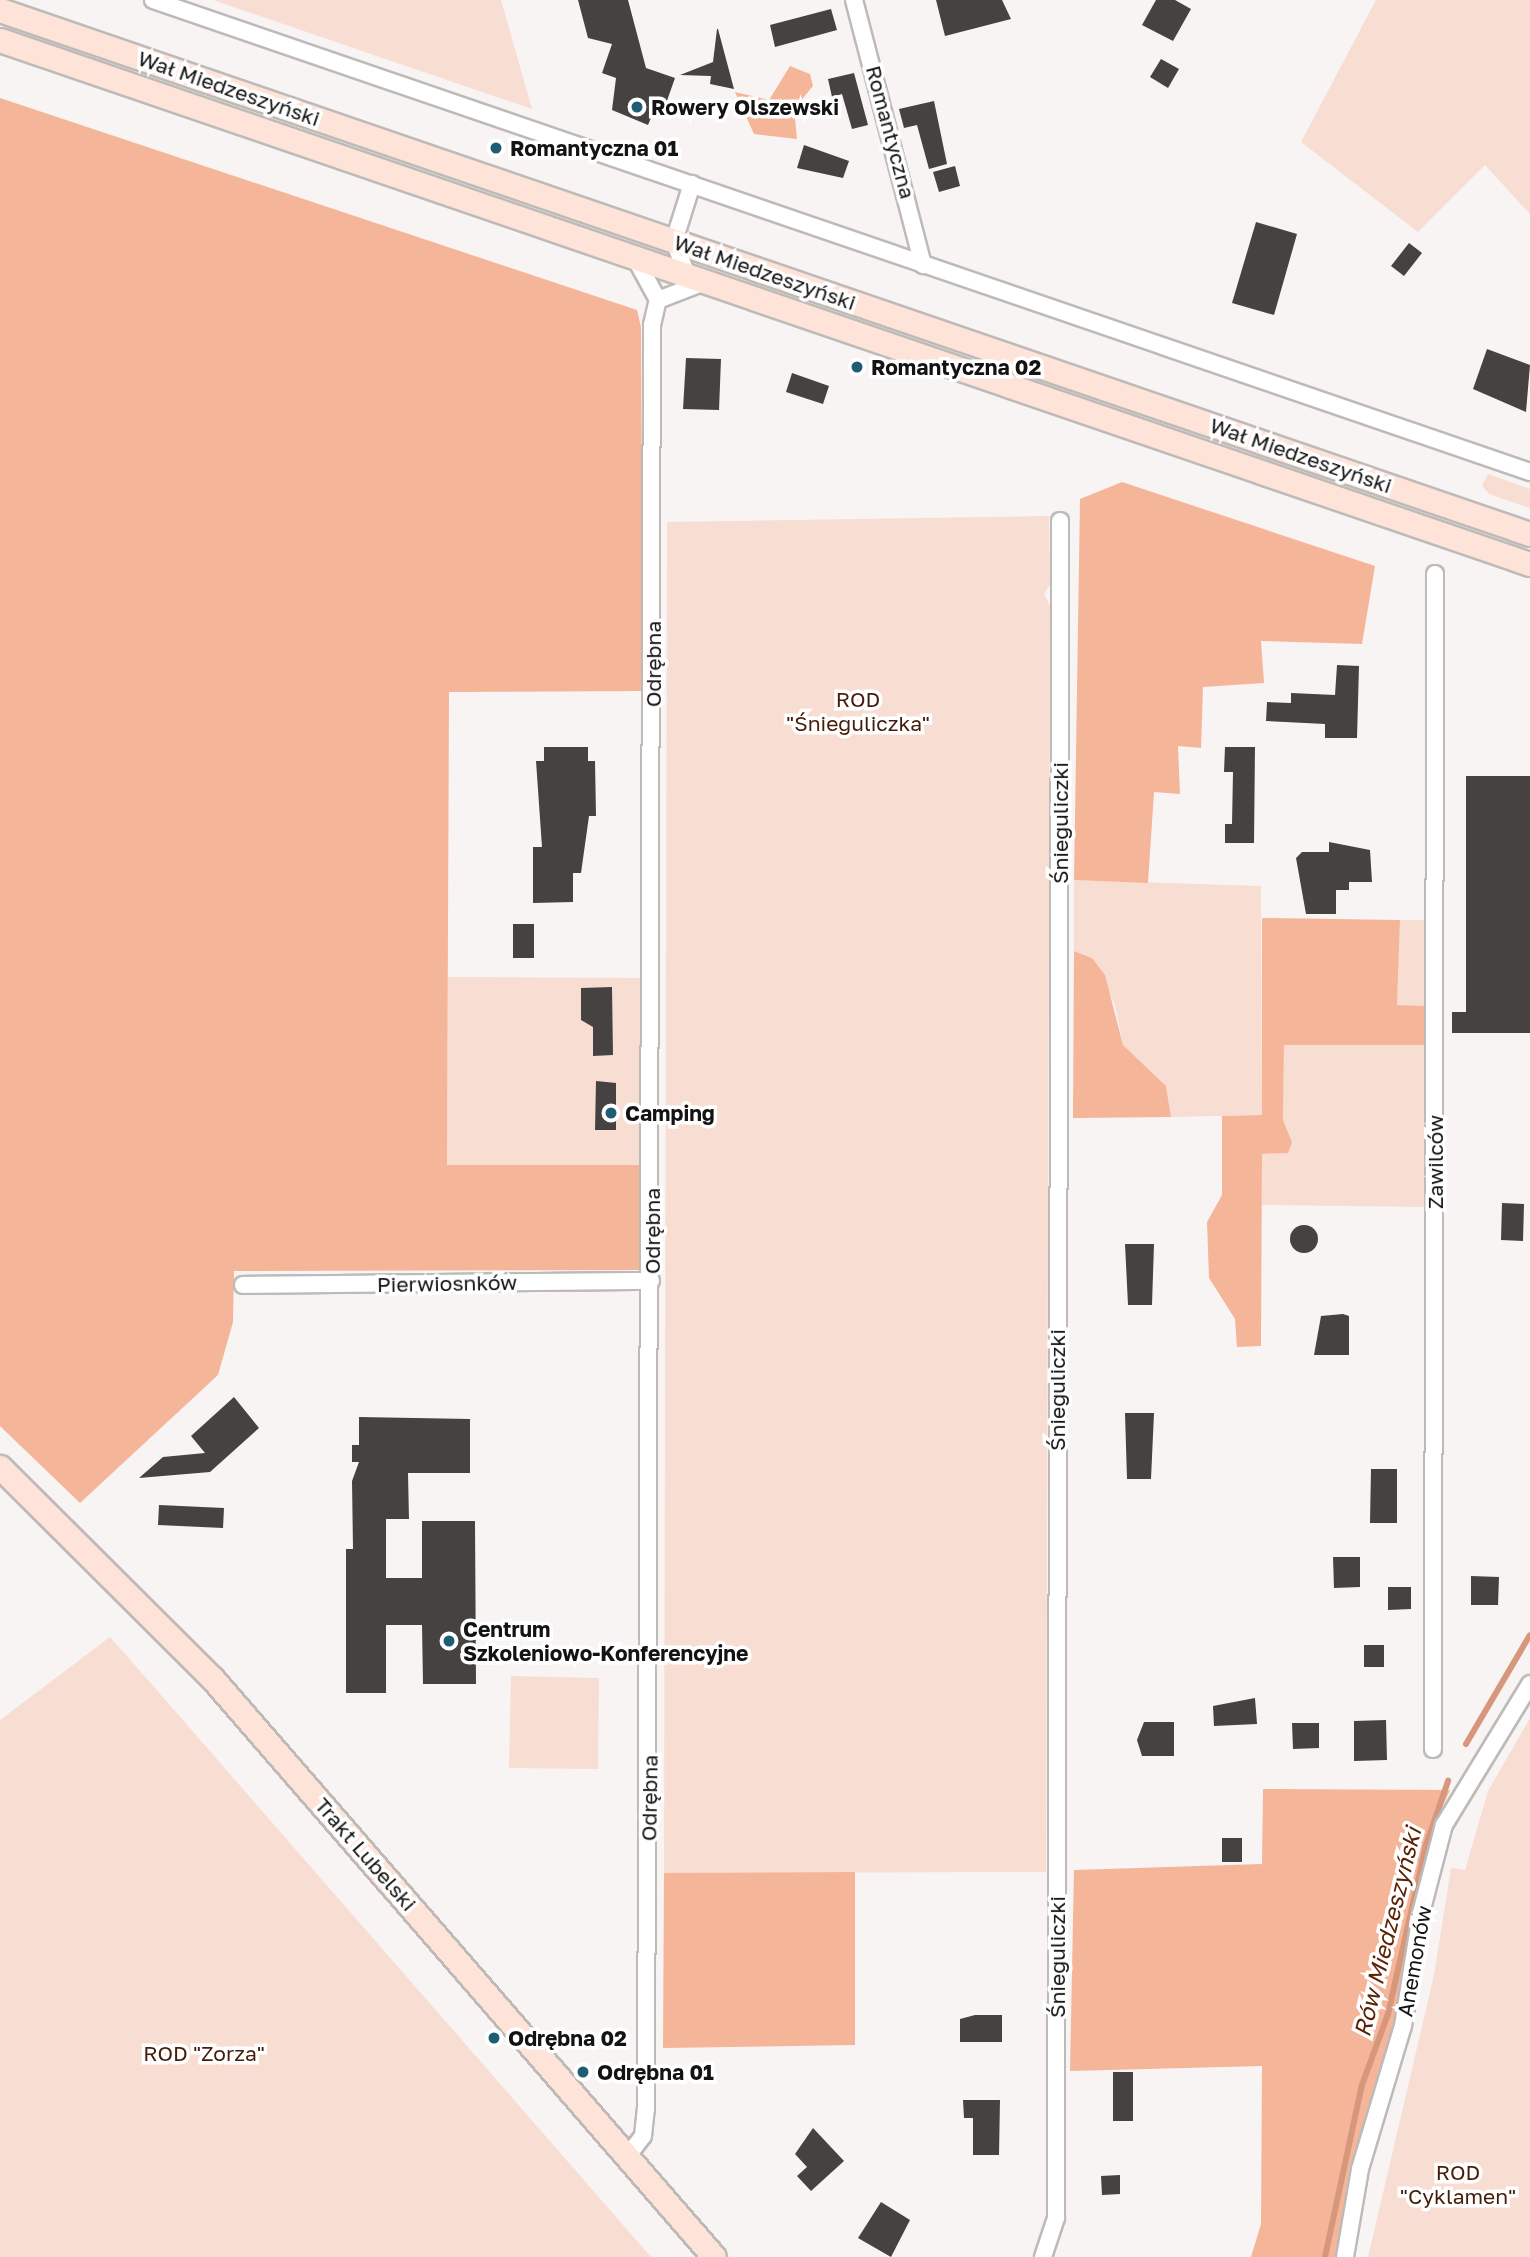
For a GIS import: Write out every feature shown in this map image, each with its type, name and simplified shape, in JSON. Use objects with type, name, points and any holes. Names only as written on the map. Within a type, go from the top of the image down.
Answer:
[{"type":"main road","name":"Wał Miedzeszyński","points":[[0,10],[1530,534]]},
{"type":"main road","name":"Wał Miedzeszyński","points":[[0,40],[1530,564]]},
{"type":"main road","name":"Trakt Lubelski","points":[[0,1467],[212,1678],[714,2257]]},
{"type":"street","points":[[153,0],[1530,472]]},
{"type":"street","name":"Romantyczna","points":[[854,0],[923,265]]},
{"type":"street","points":[[635,258],[658,300],[697,278],[674,241],[692,184]]},
{"type":"street","name":"Odrębna","points":[[627,2157],[643,2136],[646,2109],[651,1280],[652,325],[658,300]]},
{"type":"street","name":"Śnieguliczki","points":[[1043,2257],[1056,2218],[1060,521]]},
{"type":"street","name":"Zawilców","points":[[1433,1749],[1435,574]]},
{"type":"street","name":"Pierwiosnków","points":[[243,1285],[651,1280]]},
{"type":"street","name":"Anemonów","points":[[1345,2257],[1360,2169],[1403,2026],[1421,1913],[1444,1825],[1530,1684]]},
{"type":"green space","points":[[213,0],[501,0],[532,109],[447,80]]},
{"type":"green space","points":[[1376,0],[1530,0],[1530,214],[1485,165],[1418,232],[1301,142]]},
{"type":"green space","points":[[1488,474],[1530,489],[1530,508],[1489,494],[1482,486]]},
{"type":"green space","name":"ROD \"Śnieguliczka\"","points":[[1049,516],[1050,585],[1044,594],[1050,606],[1046,1872],[664,1873],[667,522]]},
{"type":"green space","points":[[1074,880],[1261,886],[1262,1115],[1171,1117],[1166,1086],[1123,1045],[1115,1005],[1092,958],[1074,951]]},
{"type":"green space","points":[[1400,920],[1428,920],[1428,1006],[1397,1005]]},
{"type":"green space","points":[[448,977],[641,978],[640,1165],[447,1166]]},
{"type":"green space","points":[[1284,1045],[1428,1045],[1428,1207],[1262,1205],[1262,1154],[1277,1154],[1292,1142],[1283,1120]]},
{"type":"green space","name":"ROD \"Zorza\"","points":[[110,1637],[651,2257],[0,2257],[0,1720]]},
{"type":"green space","points":[[511,1676],[599,1678],[598,1769],[509,1768]]},
{"type":"green space","name":"ROD \"Cyklamen\"","points":[[1530,1718],[1530,2257],[1368,2257],[1434,1975],[1451,1868],[1465,1870],[1488,1791]]},
{"type":"shaded area","points":[[790,66],[810,74],[813,86],[794,109],[797,139],[754,134],[735,92],[769,100]]},
{"type":"shaded area","points":[[0,98],[637,310],[641,327],[643,691],[449,692],[447,1165],[640,1165],[640,1270],[234,1271],[233,1322],[218,1375],[80,1503],[0,1426]]},
{"type":"shaded area","points":[[1122,482],[1375,566],[1362,644],[1261,641],[1264,683],[1203,687],[1201,748],[1178,746],[1180,794],[1154,792],[1148,883],[1074,880],[1080,499]]},
{"type":"shaded area","points":[[1262,918],[1400,920],[1397,1005],[1428,1006],[1428,1045],[1284,1045],[1283,1120],[1292,1142],[1288,1153],[1262,1154],[1261,1346],[1237,1347],[1235,1319],[1209,1278],[1207,1222],[1222,1195],[1222,1116],[1262,1115]]},
{"type":"shaded area","points":[[1074,951],[1092,958],[1105,975],[1123,1045],[1166,1086],[1171,1117],[1073,1118]]},
{"type":"shaded area","points":[[1263,1789],[1450,1790],[1434,1825],[1414,1911],[1396,2026],[1350,2167],[1336,2257],[1251,2257],[1261,2224],[1262,2066],[1070,2071],[1074,1870],[1262,1864]]},
{"type":"shaded area","points":[[855,1872],[855,2045],[663,2048],[664,1873]]},
{"type":"building","points":[[578,0],[628,0],[646,68],[675,78],[662,115],[653,113],[648,125],[612,110],[616,78],[602,73],[612,44],[588,38]]},
{"type":"building","points":[[936,0],[1002,0],[1011,19],[945,36]]},
{"type":"building","points":[[1156,0],[1175,0],[1191,9],[1173,41],[1142,25]]},
{"type":"building","points":[[831,9],[837,30],[775,47],[770,25]]},
{"type":"building","points":[[717,29],[734,89],[710,84],[711,76],[680,75],[713,62]]},
{"type":"building","points":[[1161,59],[1179,69],[1168,88],[1150,77]]},
{"type":"building","points":[[854,73],[868,125],[852,129],[842,94],[832,97],[828,79]]},
{"type":"building","points":[[934,101],[947,164],[929,169],[917,125],[904,128],[899,109]]},
{"type":"building","points":[[804,145],[849,161],[843,178],[797,168]]},
{"type":"building","points":[[955,166],[960,186],[939,192],[933,172]]},
{"type":"building","points":[[1256,222],[1297,234],[1274,315],[1232,303]]},
{"type":"building","points":[[1409,243],[1422,253],[1404,276],[1391,266]]},
{"type":"building","points":[[1487,349],[1530,365],[1526,412],[1473,389]]},
{"type":"building","points":[[686,358],[721,359],[719,410],[683,409]]},
{"type":"building","points":[[792,373],[829,386],[823,404],[786,392]]},
{"type":"building","points":[[1337,665],[1359,666],[1357,738],[1325,738],[1325,724],[1266,721],[1267,702],[1291,703],[1291,693],[1335,695]]},
{"type":"building","points":[[544,747],[588,747],[588,761],[595,761],[596,816],[589,816],[581,873],[573,873],[573,902],[533,903],[533,847],[542,847],[536,761],[544,761]]},
{"type":"building","points":[[1225,747],[1255,747],[1254,843],[1225,843],[1225,824],[1232,824],[1233,772],[1224,772]]},
{"type":"building","points":[[1466,776],[1530,776],[1530,1033],[1452,1033],[1452,1012],[1466,1012]]},
{"type":"building","points":[[1329,842],[1370,850],[1372,882],[1349,882],[1349,890],[1336,890],[1336,914],[1306,914],[1296,858],[1302,852],[1329,852]]},
{"type":"building","points":[[513,924],[534,924],[534,958],[513,958]]},
{"type":"building","points":[[612,987],[613,1055],[593,1056],[593,1027],[581,1020],[581,988]]},
{"type":"building","points":[[596,1081],[616,1083],[616,1130],[595,1130]]},
{"type":"building","points":[[1502,1203],[1524,1204],[1523,1241],[1501,1240]]},
{"type":"building","points":[[1304,1225],[1314,1229],[1318,1239],[1314,1249],[1304,1253],[1294,1249],[1290,1239],[1294,1229]]},
{"type":"building","points":[[1125,1244],[1154,1244],[1152,1305],[1128,1305]]},
{"type":"building","points":[[1321,1316],[1349,1316],[1349,1355],[1314,1355]]},
{"type":"building","points":[[234,1397],[259,1428],[210,1472],[139,1478],[163,1457],[205,1453],[191,1436]]},
{"type":"building","points":[[1125,1413],[1154,1413],[1151,1479],[1127,1479]]},
{"type":"building","points":[[359,1417],[470,1419],[470,1473],[408,1473],[409,1519],[386,1519],[386,1578],[422,1578],[422,1521],[475,1521],[476,1684],[423,1684],[422,1625],[386,1625],[386,1693],[346,1693],[346,1549],[353,1549],[352,1481],[359,1462],[352,1462],[352,1445],[359,1445]]},
{"type":"building","points":[[1371,1469],[1397,1469],[1397,1523],[1370,1523]]},
{"type":"building","points":[[159,1505],[224,1508],[223,1528],[158,1525]]},
{"type":"building","points":[[1333,1557],[1360,1557],[1360,1587],[1334,1588]]},
{"type":"building","points":[[1471,1576],[1499,1577],[1498,1605],[1471,1605]]},
{"type":"building","points":[[1388,1587],[1411,1587],[1411,1609],[1388,1610]]},
{"type":"building","points":[[1364,1645],[1384,1645],[1384,1667],[1364,1667]]},
{"type":"building","points":[[1255,1698],[1257,1724],[1214,1726],[1213,1706]]},
{"type":"building","points":[[1386,1720],[1387,1760],[1354,1761],[1354,1721]]},
{"type":"building","points":[[1144,1722],[1174,1722],[1174,1756],[1142,1756],[1137,1740]]},
{"type":"building","points":[[1292,1723],[1319,1723],[1319,1748],[1293,1749]]},
{"type":"building","points":[[1222,1838],[1242,1838],[1242,1862],[1222,1862]]},
{"type":"building","points":[[975,2015],[1002,2015],[1002,2042],[960,2042],[960,2019]]},
{"type":"building","points":[[1113,2072],[1133,2072],[1133,2121],[1113,2121]]},
{"type":"building","points":[[963,2100],[1000,2100],[999,2155],[973,2155],[973,2118],[964,2118]]},
{"type":"building","points":[[813,2128],[844,2161],[811,2191],[797,2176],[807,2167],[795,2154]]},
{"type":"building","points":[[1120,2175],[1120,2194],[1102,2195],[1101,2176]]},
{"type":"building","points":[[881,2202],[910,2220],[891,2257],[858,2238]]},
{"type":"waterway","name":"Rów Miedzeszyński","points":[[1466,1744],[1530,1635]]},
{"type":"waterway","name":"Rów Miedzeszyński","points":[[1325,2257],[1362,2085],[1388,2014],[1426,1845],[1448,1781]]},
{"type":"place","name":"Rowery Olszewski","points":[[637,107]]},
{"type":"place","name":"Romantyczna 01","points":[[496,148]]},
{"type":"place","name":"Romantyczna 02","points":[[857,367]]},
{"type":"place","name":"Camping","points":[[611,1113]]},
{"type":"place","name":"Centrum Szkoleniowo-Konferencyjne","points":[[449,1641]]},
{"type":"place","name":"Odrębna 02","points":[[494,2038]]},
{"type":"place","name":"Odrębna 01","points":[[583,2072]]}]
